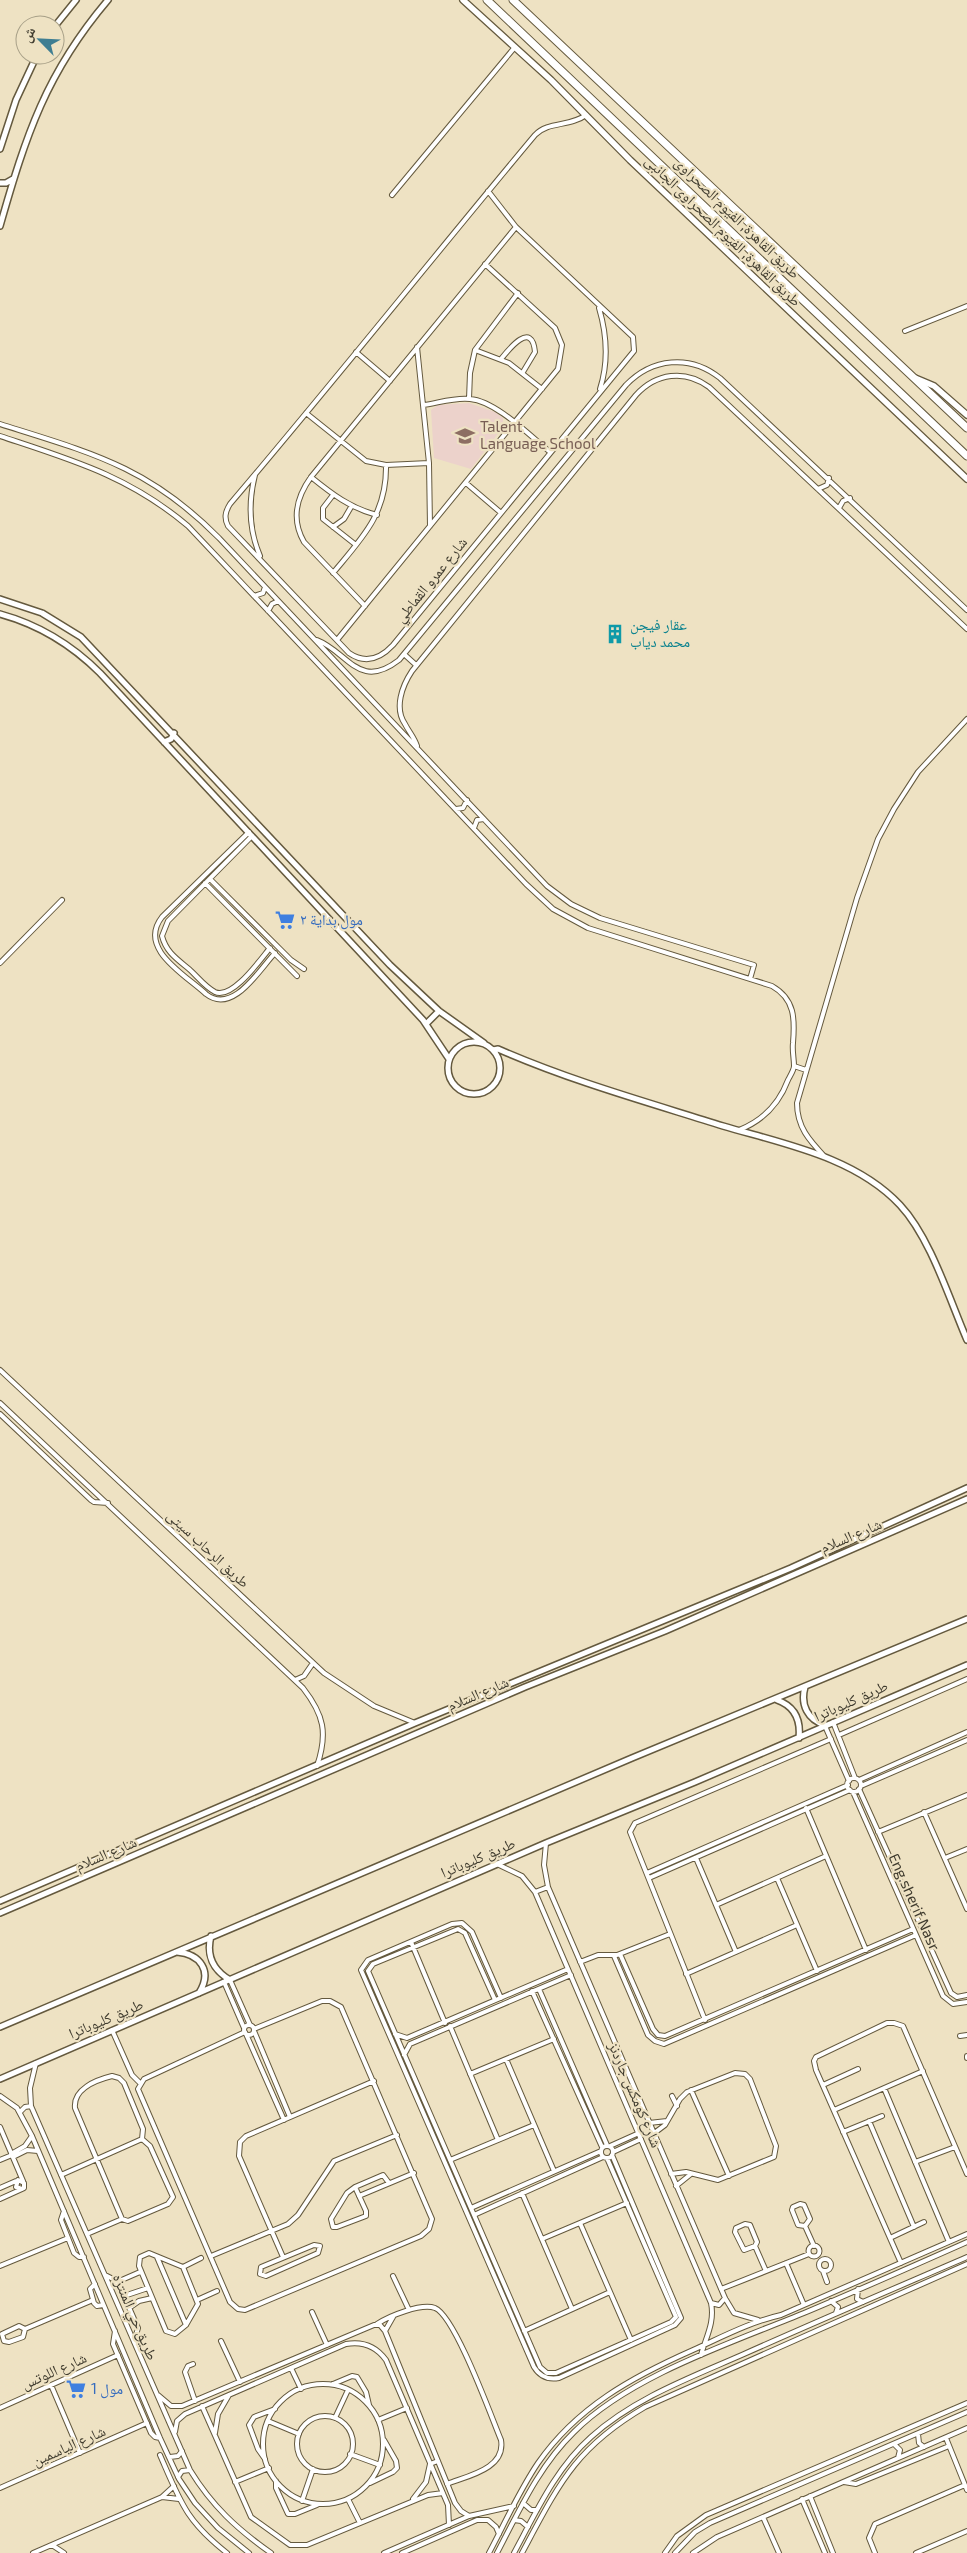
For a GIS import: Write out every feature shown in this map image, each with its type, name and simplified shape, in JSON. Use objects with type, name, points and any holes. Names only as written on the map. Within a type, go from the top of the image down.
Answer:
[{"type":"highway","name":"طريق القاهرة, الفيوم الصحراوى","points":[[487,0],[967,456]]},
{"type":"highway","name":"طريق القاهرة, الفيوم الصحراوى","points":[[513,0],[967,428]]},
{"type":"main road","points":[[64,15],[76,0]]},
{"type":"main road","points":[[0,226],[1,215],[35,115],[54,76],[76,40],[108,0]]},
{"type":"main road","name":"طريق القاهرة, الفيوم الصحراوى الجانبى","points":[[463,0],[515,47],[630,160],[967,479]]},
{"type":"main road","points":[[0,149],[16,100],[32,65]]},
{"type":"main road","points":[[0,183],[6,184],[14,179]]},
{"type":"main road","points":[[915,378],[934,386],[967,415]]},
{"type":"main road","points":[[0,599],[42,613],[72,629],[98,653],[384,958],[439,1011],[493,1050],[500,1063],[498,1078],[489,1089],[475,1094],[467,1094],[454,1086],[448,1072],[449,1058],[426,1024],[100,673],[69,646],[34,625],[0,614]]},
{"type":"main road","points":[[164,742],[171,739],[174,733]]},
{"type":"main road","points":[[179,758],[182,750],[187,748]]},
{"type":"main road","points":[[426,1024],[439,1011]]},
{"type":"main road","points":[[449,1058],[460,1046],[475,1042],[484,1043]]},
{"type":"main road","points":[[493,1050],[498,1049],[533,1066],[599,1088],[826,1158],[869,1178],[888,1193],[910,1216],[922,1236],[967,1340]]},
{"type":"main road","name":"شارع السلام","points":[[0,1901],[415,1723],[522,1681],[791,1568],[967,1488]]},
{"type":"main road","name":"شارع السلام","points":[[0,1913],[524,1688],[665,1632],[967,1499]]},
{"type":"main road","name":"طريق كليوباترا","points":[[0,2027],[632,1758],[776,1700],[967,1619]]},
{"type":"main road","name":"طريق كليوباترا","points":[[0,2079],[546,1843],[799,1738],[967,1664]]},
{"type":"main road","points":[[522,1681],[524,1688]]},
{"type":"main road","points":[[805,1687],[803,1699],[806,1711],[814,1720],[825,1726]]},
{"type":"main road","points":[[776,1700],[794,1711],[798,1720],[799,1738]]},
{"type":"main road","points":[[211,1936],[209,1948],[211,1960],[227,1981]]},
{"type":"main road","points":[[175,1952],[193,1955],[200,1961],[204,1979],[198,1993]]},
{"type":"street","points":[[392,195],[515,47]]},
{"type":"street","name":"شارع عمرو القماطي","points":[[488,191],[516,226],[599,308],[633,337],[636,346],[632,355],[600,390],[393,645],[382,655],[361,659],[349,653],[228,526],[225,515],[230,504],[488,191],[540,130],[569,124],[586,115]]},
{"type":"street","points":[[364,606],[304,542],[296,525],[296,506],[311,477],[516,226]]},
{"type":"street","points":[[337,640],[542,389],[560,361],[560,339],[552,324],[485,264]]},
{"type":"street","points":[[469,398],[470,373],[475,350],[518,293]]},
{"type":"street","points":[[905,331],[967,306]]},
{"type":"street","name":"شارع عمرو القماطي","points":[[599,308],[607,346],[606,369],[600,390]]},
{"type":"street","points":[[501,359],[516,340],[523,338],[529,340],[534,345],[535,352],[523,372]]},
{"type":"street","points":[[417,347],[429,463],[430,526]]},
{"type":"street","points":[[475,350],[501,359],[523,372],[542,389]]},
{"type":"street","points":[[356,352],[390,381]]},
{"type":"street","points":[[315,640],[326,644],[349,665],[367,671],[387,668],[405,655],[626,385],[639,373],[656,365],[682,362],[699,366],[714,373],[829,478],[967,610]]},
{"type":"street","points":[[417,748],[414,737],[403,721],[400,708],[404,686],[416,665],[636,395],[654,380],[680,376],[704,383],[840,508],[967,629]]},
{"type":"street","points":[[424,405],[469,398],[494,408],[550,452]]},
{"type":"street","points":[[306,413],[362,459],[386,465],[429,463]]},
{"type":"street","points":[[0,424],[89,451],[152,482],[193,512],[547,886],[579,908],[610,921],[754,965],[750,979]]},
{"type":"street","points":[[0,436],[89,466],[143,492],[166,508],[199,536],[537,896],[570,920],[607,935],[750,979],[776,989],[792,1008],[795,1017],[792,1051],[794,1066],[782,1094],[773,1108],[754,1123],[739,1130]]},
{"type":"street","points":[[333,573],[377,516],[384,491],[386,465]]},
{"type":"street","name":"شارع عمرو القماطي","points":[[256,474],[251,496],[250,518],[260,558]]},
{"type":"street","points":[[311,477],[351,507],[377,516]]},
{"type":"street","points":[[818,488],[827,485],[829,478]]},
{"type":"street","points":[[466,483],[500,512]]},
{"type":"street","points":[[333,495],[322,512],[323,519],[356,545]]},
{"type":"street","points":[[840,508],[843,501],[850,498]]},
{"type":"street","points":[[333,527],[344,519],[351,507]]},
{"type":"street","points":[[254,596],[263,593],[265,586]]},
{"type":"street","points":[[268,611],[272,604],[278,601]]},
{"type":"street","points":[[405,655],[416,665]]},
{"type":"street","points":[[826,1158],[805,1135],[798,1117],[797,1103],[857,898],[878,839],[894,809],[918,772],[967,719]]},
{"type":"street","points":[[456,809],[465,807],[467,800]]},
{"type":"street","points":[[474,828],[477,820],[484,819]]},
{"type":"street","points":[[251,834],[229,851],[178,900],[158,923],[154,941],[158,950],[212,999],[228,1000],[242,990],[275,953]]},
{"type":"street","points":[[251,834],[234,855],[168,921],[162,936],[169,952],[215,992],[226,993],[237,985],[270,948]]},
{"type":"street","points":[[229,851],[234,855]]},
{"type":"street","points":[[210,879],[287,956],[304,969]]},
{"type":"street","points":[[205,883],[297,976]]},
{"type":"street","points":[[0,963],[62,900]]},
{"type":"street","points":[[282,960],[287,956]]},
{"type":"street","points":[[189,978],[193,973]]},
{"type":"street","points":[[794,1066],[806,1070]]},
{"type":"street","name":"طريق الرحاب سيتى","points":[[0,1370],[313,1663],[361,1699],[415,1723]]},
{"type":"street","points":[[0,1403],[295,1680],[313,1701],[324,1731],[324,1743],[316,1766]]},
{"type":"street","points":[[0,1414],[94,1502],[108,1504]]},
{"type":"street","points":[[295,1680],[308,1672],[313,1663]]},
{"type":"street","points":[[839,1735],[967,1679]]},
{"type":"street","points":[[833,1722],[878,1832],[950,1994],[957,1997],[967,1995]]},
{"type":"street","name":"Eng.sherif Nasr","points":[[825,1726],[838,1753],[851,1791],[944,1998],[953,2004],[967,2002]]},
{"type":"street","points":[[647,1873],[967,1732]]},
{"type":"street","points":[[705,2020],[630,1832],[635,1822],[832,1740]]},
{"type":"street","points":[[649,1878],[967,1740]]},
{"type":"street","points":[[838,1753],[844,1750]]},
{"type":"street","points":[[923,1751],[926,1758]]},
{"type":"street","points":[[878,1832],[967,1795]]},
{"type":"street","points":[[804,1804],[866,1950]]},
{"type":"street","points":[[924,1812],[966,1906]]},
{"type":"street","name":"شارع كومكس جاردنز","points":[[546,1843],[544,1866],[548,1887],[725,2298],[734,2313],[744,2318],[760,2320]]},
{"type":"street","points":[[944,1858],[967,1849]]},
{"type":"street","points":[[688,1855],[690,1861]]},
{"type":"street","points":[[716,1905],[826,1856]]},
{"type":"street","points":[[696,1858],[736,1952]]},
{"type":"street","name":"شارع كومكس جاردنز","points":[[497,1864],[522,1876],[535,1892],[711,2303],[713,2313],[711,2325],[701,2355]]},
{"type":"street","points":[[892,1880],[899,1877]]},
{"type":"street","points":[[777,1878],[817,1971]]},
{"type":"street","points":[[535,1892],[548,1887]]},
{"type":"street","points":[[501,1998],[472,1932],[465,1924],[452,1924],[365,1962],[362,1967],[362,1976],[534,2367],[542,2376],[559,2378],[676,2326],[681,2318],[613,2154],[539,1989]]},
{"type":"street","points":[[686,1974],[797,1925]]},
{"type":"street","points":[[620,1954],[655,2032],[662,2036],[669,2036],[914,1929]]},
{"type":"street","points":[[495,2000],[463,1931],[455,1930],[373,1964],[368,1972],[540,2367],[552,2374],[671,2322],[676,2315],[532,1991]]},
{"type":"street","points":[[580,1962],[598,1955],[614,1956],[670,1934]]},
{"type":"street","points":[[614,1956],[648,2035],[655,2042],[664,2044],[916,1935]]},
{"type":"street","points":[[410,1942],[498,2140]]},
{"type":"street","points":[[394,2034],[407,2038],[568,1969]]},
{"type":"street","points":[[404,2055],[410,2044],[571,1975]]},
{"type":"street","points":[[227,1981],[238,1997],[254,2030],[290,2117]]},
{"type":"street","points":[[227,1981],[232,2000],[284,2120]]},
{"type":"street","points":[[232,2000],[238,1997]]},
{"type":"street","points":[[112,2030],[132,2075],[139,2082],[139,2092],[232,2305],[238,2309],[248,2309],[426,2233],[431,2224],[431,2213],[344,2011],[334,2002],[322,2001],[254,2030],[250,2034],[245,2031]]},
{"type":"street","points":[[239,2016],[245,2014]]},
{"type":"street","points":[[901,2263],[814,2066],[816,2057],[890,2023],[899,2024],[906,2030],[967,2174]]},
{"type":"street","points":[[139,2082],[245,2031],[250,2024]]},
{"type":"street","points":[[960,2036],[967,2035]]},
{"type":"street","points":[[470,2074],[554,2039]]},
{"type":"street","points":[[506,2059],[554,2171]]},
{"type":"street","name":"طريق حي المنتزه","points":[[36,2063],[30,2088],[32,2106],[190,2470],[218,2510],[241,2532],[271,2553]]},
{"type":"street","points":[[822,2085],[858,2069]]},
{"type":"street","points":[[834,2110],[923,2071]]},
{"type":"street","points":[[654,2134],[668,2121],[680,2099],[691,2090],[735,2073],[745,2074],[750,2079],[776,2146],[776,2154],[771,2160],[714,2180],[691,2174],[671,2174]]},
{"type":"street","points":[[122,2219],[76,2112],[74,2103],[81,2090],[108,2077],[116,2076],[124,2083],[143,2129],[142,2139]]},
{"type":"street","points":[[283,2257],[239,2156],[238,2147],[246,2136],[374,2081]]},
{"type":"street","points":[[884,2088],[949,2242]]},
{"type":"street","points":[[691,2090],[729,2176]]},
{"type":"street","name":"طريق حي المنتزه","points":[[0,2096],[10,2101],[20,2112],[32,2136],[178,2477],[209,2519],[249,2553]]},
{"type":"street","points":[[672,2096],[676,2106]]},
{"type":"street","points":[[20,2112],[25,2107],[32,2106]]},
{"type":"street","points":[[843,2132],[882,2116]]},
{"type":"street","points":[[649,2123],[668,2121]]},
{"type":"street","points":[[869,2121],[914,2227]]},
{"type":"street","points":[[450,2160],[534,2125]]},
{"type":"street","points":[[0,2127],[12,2155],[20,2181],[25,2185],[22,2189],[0,2199]]},
{"type":"street","points":[[471,2208],[639,2133]]},
{"type":"street","points":[[211,2256],[288,2224],[296,2218],[334,2161],[397,2135]]},
{"type":"street","points":[[12,2155],[25,2146],[32,2136]]},
{"type":"street","points":[[61,2175],[142,2139]]},
{"type":"street","points":[[87,2234],[122,2219],[129,2221],[168,2204],[172,2199],[150,2146],[142,2139]]},
{"type":"street","points":[[474,2215],[605,2158],[641,2139]]},
{"type":"street","points":[[915,2162],[955,2147]]},
{"type":"street","points":[[0,2160],[27,2150],[38,2151]]},
{"type":"street","points":[[359,2196],[414,2173]]},
{"type":"street","points":[[676,2186],[691,2174]]},
{"type":"street","points":[[355,2187],[366,2213],[365,2217],[338,2227],[331,2225],[331,2219],[346,2195],[355,2187],[383,2175],[389,2183]]},
{"type":"street","points":[[0,2188],[20,2181]]},
{"type":"street","points":[[20,2181],[16,2187],[22,2189]]},
{"type":"street","points":[[522,2193],[572,2309]]},
{"type":"street","points":[[542,2239],[627,2203]]},
{"type":"street","points":[[796,2205],[804,2205],[810,2219],[805,2226],[798,2225],[792,2210],[796,2205]]},
{"type":"street","points":[[64,2211],[60,2218],[68,2238],[76,2256],[84,2257]]},
{"type":"street","points":[[890,2238],[924,2222]]},
{"type":"street","points":[[580,2223],[631,2340]]},
{"type":"street","points":[[754,2246],[743,2249],[736,2234],[736,2228],[748,2224],[756,2240],[754,2246],[766,2271]]},
{"type":"street","points":[[805,2226],[814,2246],[818,2247],[822,2261]]},
{"type":"street","points":[[489,2553],[530,2476],[547,2451],[592,2405],[653,2368],[760,2320],[781,2315],[967,2234]]},
{"type":"street","points":[[0,2266],[68,2238]]},
{"type":"street","points":[[497,2553],[523,2503],[553,2456],[574,2432],[597,2412],[656,2377],[701,2355],[967,2242]]},
{"type":"street","points":[[314,2244],[321,2248],[318,2253],[264,2277],[260,2274],[261,2267],[283,2257],[314,2244]]},
{"type":"street","points":[[809,2254],[809,2248],[814,2246]]},
{"type":"street","points":[[149,2254],[183,2267],[197,2300],[197,2309],[178,2334],[168,2332],[140,2272],[138,2263],[140,2257],[149,2254]]},
{"type":"street","points":[[721,2289],[809,2254],[813,2257],[819,2254]]},
{"type":"street","points":[[157,2256],[186,2325]]},
{"type":"street","points":[[514,2553],[559,2473],[574,2454],[609,2422],[650,2397],[710,2369],[967,2257]]},
{"type":"street","points":[[183,2267],[201,2258]]},
{"type":"street","points":[[823,2271],[833,2264],[830,2259],[822,2261],[817,2266],[820,2271],[823,2271],[827,2282]]},
{"type":"street","points":[[786,2263],[804,2305]]},
{"type":"street","points":[[522,2553],[555,2491],[573,2465],[594,2442],[618,2422],[645,2407],[967,2264]]},
{"type":"street","points":[[117,2282],[140,2272]]},
{"type":"street","points":[[105,2275],[117,2282],[138,2328],[134,2342]]},
{"type":"street","points":[[393,2276],[409,2310]]},
{"type":"street","points":[[95,2284],[90,2289],[93,2300],[97,2306],[103,2305]]},
{"type":"street","points":[[124,2296],[148,2288]]},
{"type":"street","points":[[858,2289],[856,2296],[863,2302]]},
{"type":"street","points":[[197,2300],[217,2292]]},
{"type":"street","points":[[524,2330],[610,2292]]},
{"type":"street","points":[[129,2308],[139,2301],[152,2298]]},
{"type":"street","points":[[711,2303],[719,2304],[725,2298]]},
{"type":"street","points":[[25,2329],[23,2337],[9,2342],[2,2339],[4,2332],[19,2326],[25,2329],[93,2300]]},
{"type":"street","points":[[831,2301],[838,2307],[836,2314]]},
{"type":"street","points":[[156,2394],[168,2405],[177,2408],[409,2310],[429,2307],[441,2311],[448,2320],[501,2440],[501,2451],[491,2466],[447,2484]]},
{"type":"street","points":[[312,2312],[328,2345]]},
{"type":"street","points":[[781,2315],[784,2321]]},
{"type":"street","points":[[385,2331],[393,2317]]},
{"type":"street","points":[[377,2324],[385,2331],[457,2508],[469,2516]]},
{"type":"street","points":[[115,2332],[113,2344],[152,2436],[160,2438]]},
{"type":"street","points":[[343,2338],[346,2344]]},
{"type":"street","points":[[221,2341],[240,2382]]},
{"type":"street","points":[[180,2416],[346,2344],[359,2343],[372,2347],[386,2360],[407,2408],[450,2510],[449,2525]]},
{"type":"street","points":[[305,2354],[308,2361]]},
{"type":"street","name":"شارع اللوتس","points":[[0,2408],[118,2355]]},
{"type":"street","points":[[386,2360],[395,2356]]},
{"type":"street","points":[[193,2364],[188,2366],[185,2372],[195,2401]]},
{"type":"street","points":[[291,2368],[301,2389]]},
{"type":"street","points":[[653,2368],[656,2377]]},
{"type":"street","points":[[710,2369],[713,2377]]},
{"type":"street","points":[[258,2374],[261,2381]]},
{"type":"street","points":[[332,2385],[352,2376],[357,2377],[366,2392],[369,2406]]},
{"type":"street","points":[[265,2459],[264,2440],[268,2422],[275,2409],[287,2397],[301,2389],[322,2384],[348,2390],[369,2406],[378,2420],[383,2438],[396,2461],[397,2468],[393,2472],[369,2483],[348,2499],[318,2504],[295,2514],[288,2514],[276,2488],[276,2481]]},
{"type":"street","points":[[398,2388],[406,2384]]},
{"type":"street","points":[[51,2385],[80,2453]]},
{"type":"street","points":[[335,2418],[348,2390]]},
{"type":"street","points":[[214,2435],[218,2414],[229,2395]]},
{"type":"street","points":[[665,2553],[677,2536],[706,2515],[967,2403]]},
{"type":"street","points":[[189,2404],[193,2410]]},
{"type":"street","points":[[202,2406],[254,2521],[290,2545],[307,2545],[428,2494],[443,2493]]},
{"type":"street","points":[[175,2436],[176,2423],[180,2416],[180,2410],[177,2408]]},
{"type":"street","points":[[378,2420],[407,2408]]},
{"type":"street","points":[[275,2409],[254,2418],[249,2425],[258,2449],[276,2481],[302,2501],[318,2504]]},
{"type":"street","points":[[675,2553],[695,2532],[710,2523],[967,2412]]},
{"type":"street","points":[[326,2416],[335,2418],[342,2422],[350,2433],[352,2446],[350,2454],[346,2462],[335,2470],[326,2472],[313,2469],[300,2457],[297,2448],[299,2434],[303,2426],[314,2418],[326,2416]]},
{"type":"street","points":[[413,2424],[421,2421]]},
{"type":"street","points":[[268,2422],[299,2434]]},
{"type":"street","name":"شارع الياسمين","points":[[0,2488],[147,2423]]},
{"type":"street","points":[[693,2553],[717,2537],[967,2428]]},
{"type":"street","points":[[918,2434],[919,2443],[924,2447]]},
{"type":"street","points":[[369,2483],[380,2465],[383,2438]]},
{"type":"street","points":[[946,2438],[967,2490]]},
{"type":"street","points":[[894,2444],[900,2450],[898,2458]]},
{"type":"street","points":[[844,2482],[856,2484],[949,2446]]},
{"type":"street","points":[[170,2457],[176,2457],[182,2451]]},
{"type":"street","points":[[547,2451],[553,2456]]},
{"type":"street","points":[[160,2454],[179,2499],[194,2524],[227,2553]]},
{"type":"street","points":[[350,2454],[380,2465]]},
{"type":"street","points":[[848,2455],[851,2463]]},
{"type":"street","points":[[430,2464],[438,2461]]},
{"type":"street","points":[[410,2502],[423,2488],[430,2464]]},
{"type":"street","points":[[235,2482],[269,2468]]},
{"type":"street","points":[[302,2501],[313,2469]]},
{"type":"street","points":[[178,2477],[182,2471],[190,2470]]},
{"type":"street","points":[[875,2553],[869,2538],[875,2524],[965,2485]]},
{"type":"street","points":[[33,2553],[162,2497],[174,2488],[183,2486]]},
{"type":"street","points":[[810,2496],[833,2553]]},
{"type":"street","points":[[162,2497],[179,2499]]},
{"type":"street","points":[[348,2499],[360,2524]]},
{"type":"street","points":[[802,2499],[825,2553]]},
{"type":"street","points":[[523,2503],[531,2510],[537,2510]]},
{"type":"street","points":[[384,2553],[469,2516],[514,2506]]},
{"type":"street","points":[[488,2520],[489,2512]]},
{"type":"street","points":[[480,2514],[482,2519]]},
{"type":"street","points":[[763,2517],[779,2553]]},
{"type":"street","points":[[402,2553],[482,2519],[488,2520],[496,2527],[499,2534]]},
{"type":"street","points":[[812,2523],[820,2519]]},
{"type":"street","points":[[514,2520],[521,2520],[528,2527]]},
{"type":"street","points":[[916,2553],[967,2531]]},
{"type":"street","points":[[426,2535],[429,2541]]},
{"type":"street","points":[[52,2544],[64,2553]]},
{"type":"shaded area","name":"Talent Language School","points":[[469,403],[495,412],[503,418],[503,427],[471,469],[434,458],[431,410],[438,405]]},
{"type":"place","name":"Talent Language School","points":[[465,436]]},
{"type":"place","name":"عقار فيجن محمد دياب","points":[[615,634]]},
{"type":"place","name":"مول بداية ۲","points":[[285,920]]},
{"type":"place","name":"مول 1","points":[[76,2389]]}]
